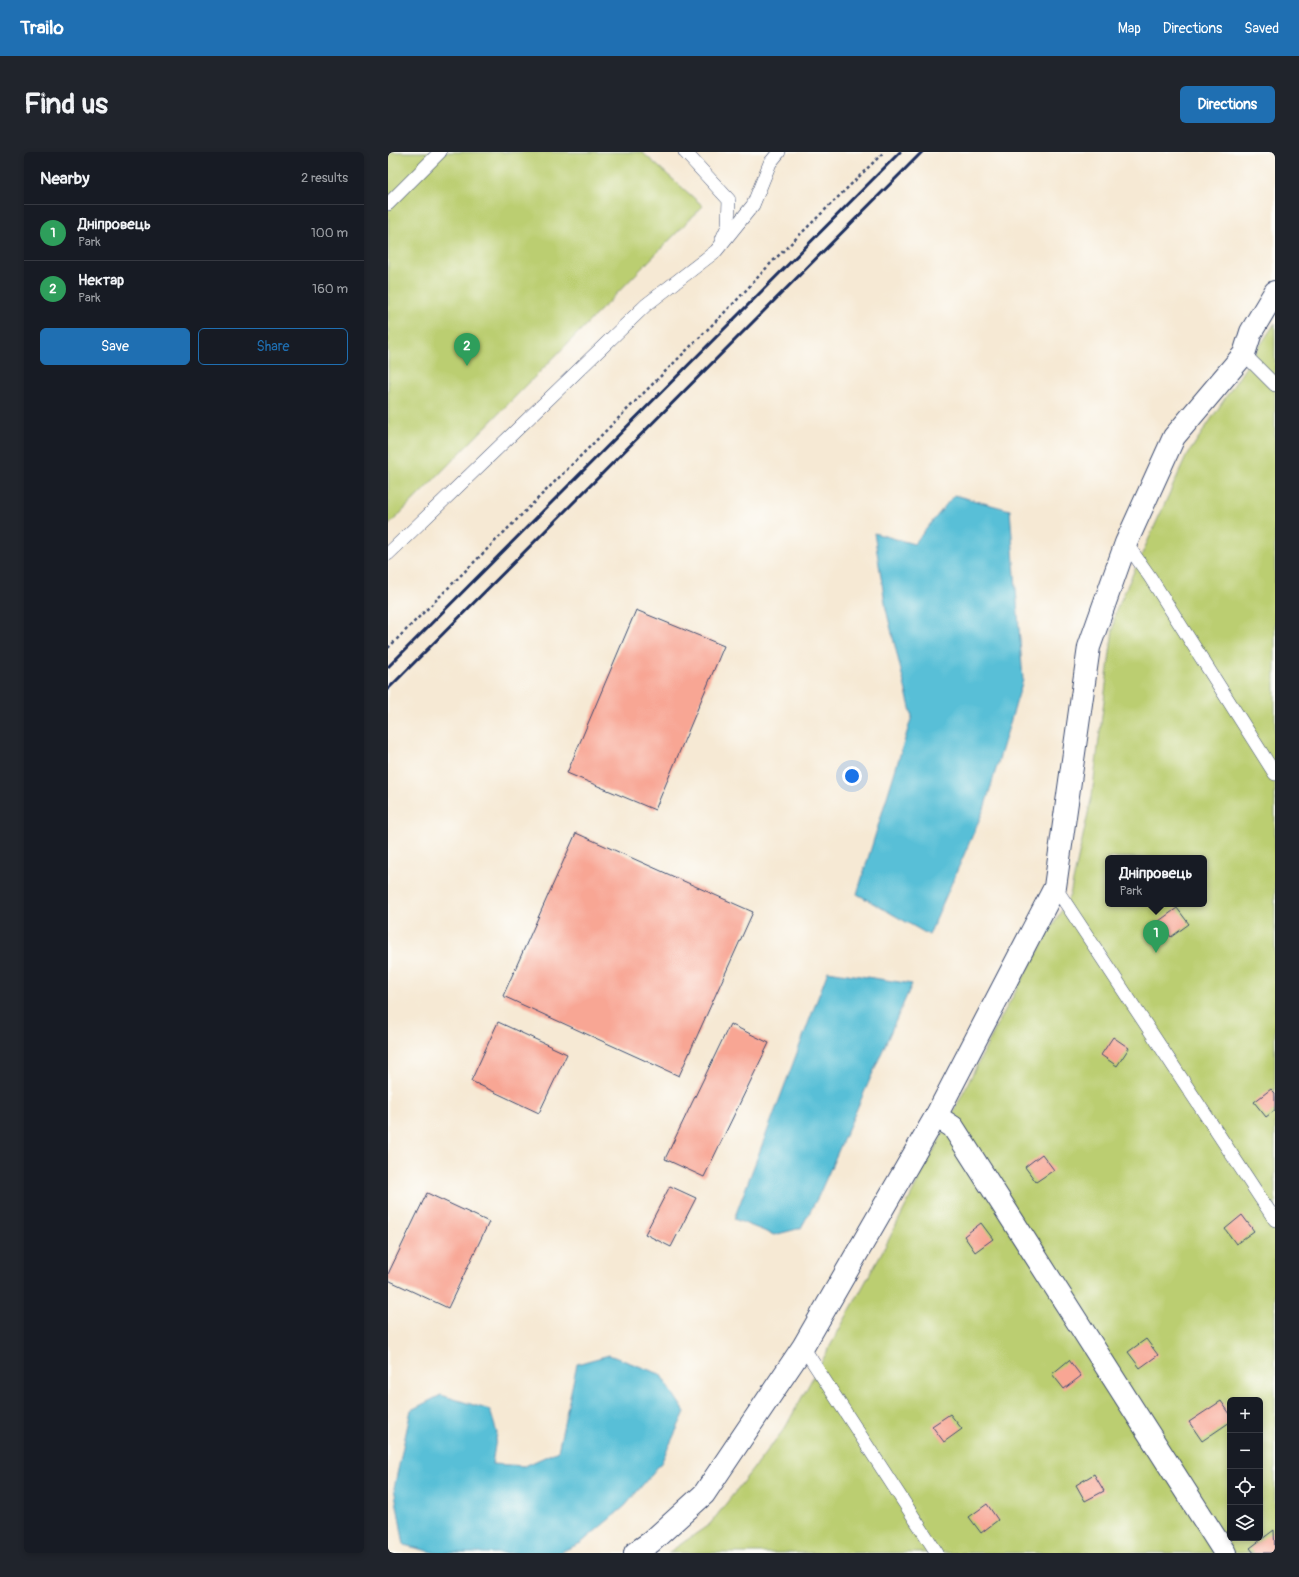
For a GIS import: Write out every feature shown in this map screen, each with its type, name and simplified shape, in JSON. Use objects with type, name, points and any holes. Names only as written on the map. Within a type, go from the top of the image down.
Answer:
[{"type":"street","points":[[649,1549],[704,1494],[803,1347],[936,1116],[1054,888],[1089,647],[1126,543],[1174,436],[1244,354],[1251,332],[1275,292]]},
{"type":"street","points":[[936,1116],[953,1128],[1225,1553]]},
{"type":"lane","points":[[388,204],[440,152]]},
{"type":"lane","points":[[685,152],[729,200],[728,226],[716,251]]},
{"type":"lane","points":[[388,554],[646,305],[716,251],[752,205],[770,163],[779,152]]},
{"type":"lane","points":[[1244,354],[1275,385]]},
{"type":"lane","points":[[1126,543],[1150,577],[1275,774]]},
{"type":"lane","points":[[1054,888],[1275,1220]]},
{"type":"lane","points":[[803,1347],[937,1553]]},
{"type":"path","points":[[388,648],[884,152]]},
{"type":"green space","points":[[388,152],[642,152],[703,206],[388,526]]},
{"type":"green space","points":[[1275,323],[1275,1553],[668,1553],[710,1524],[785,1428],[888,1241],[1004,1012],[1070,895],[1092,795],[1115,613],[1186,457]]},
{"type":"water","points":[[954,495],[1010,510],[1023,680],[984,809],[929,935],[857,894],[912,716],[886,609],[874,533],[914,544]]},
{"type":"water","points":[[828,971],[912,984],[818,1197],[801,1228],[774,1235],[734,1219]]},
{"type":"water","points":[[609,1355],[660,1374],[685,1412],[661,1463],[625,1506],[581,1543],[558,1553],[436,1553],[404,1545],[394,1488],[411,1410],[441,1395],[490,1410],[497,1433],[492,1464],[525,1466],[558,1451],[577,1364]]},
{"type":"building","points":[[636,610],[724,646],[655,810],[567,773]]},
{"type":"building","points":[[576,833],[753,912],[679,1076],[503,996]]},
{"type":"building","points":[[1177,908],[1189,924],[1171,937],[1159,921]]},
{"type":"building","points":[[498,1022],[567,1054],[539,1113],[471,1081]]},
{"type":"building","points":[[730,1024],[769,1043],[704,1177],[665,1159]]},
{"type":"building","points":[[1113,1037],[1129,1048],[1117,1066],[1101,1055]]},
{"type":"building","points":[[1271,1089],[1275,1093],[1275,1110],[1266,1117],[1254,1102]]},
{"type":"building","points":[[1042,1154],[1054,1170],[1036,1182],[1025,1167]]},
{"type":"building","points":[[670,1186],[696,1198],[671,1247],[645,1234]]},
{"type":"building","points":[[427,1193],[489,1222],[448,1308],[388,1280],[388,1274]]},
{"type":"building","points":[[1242,1215],[1254,1231],[1236,1244],[1225,1229]]},
{"type":"building","points":[[981,1223],[993,1239],[975,1252],[964,1236]]},
{"type":"building","points":[[1146,1339],[1158,1355],[1140,1368],[1128,1352]]},
{"type":"building","points":[[1069,1360],[1081,1376],[1064,1389],[1052,1374]]},
{"type":"building","points":[[1221,1401],[1227,1410],[1227,1424],[1202,1441],[1189,1422]]},
{"type":"building","points":[[950,1414],[962,1429],[944,1442],[932,1426]]},
{"type":"building","points":[[1094,1474],[1104,1491],[1085,1501],[1076,1485]]},
{"type":"building","points":[[987,1504],[998,1520],[981,1533],[969,1517]]},
{"type":"building","points":[[1274,1530],[1275,1553],[1254,1553],[1250,1548],[1259,1541],[1263,1541],[1263,1538]]},
{"type":"railway","points":[[388,667],[900,152]]},
{"type":"railway","points":[[388,689],[922,152]]},
{"type":"place","name":"Нектар","points":[[467,366]]},
{"type":"place","name":"Дніпровець","points":[[1156,953]]}]
